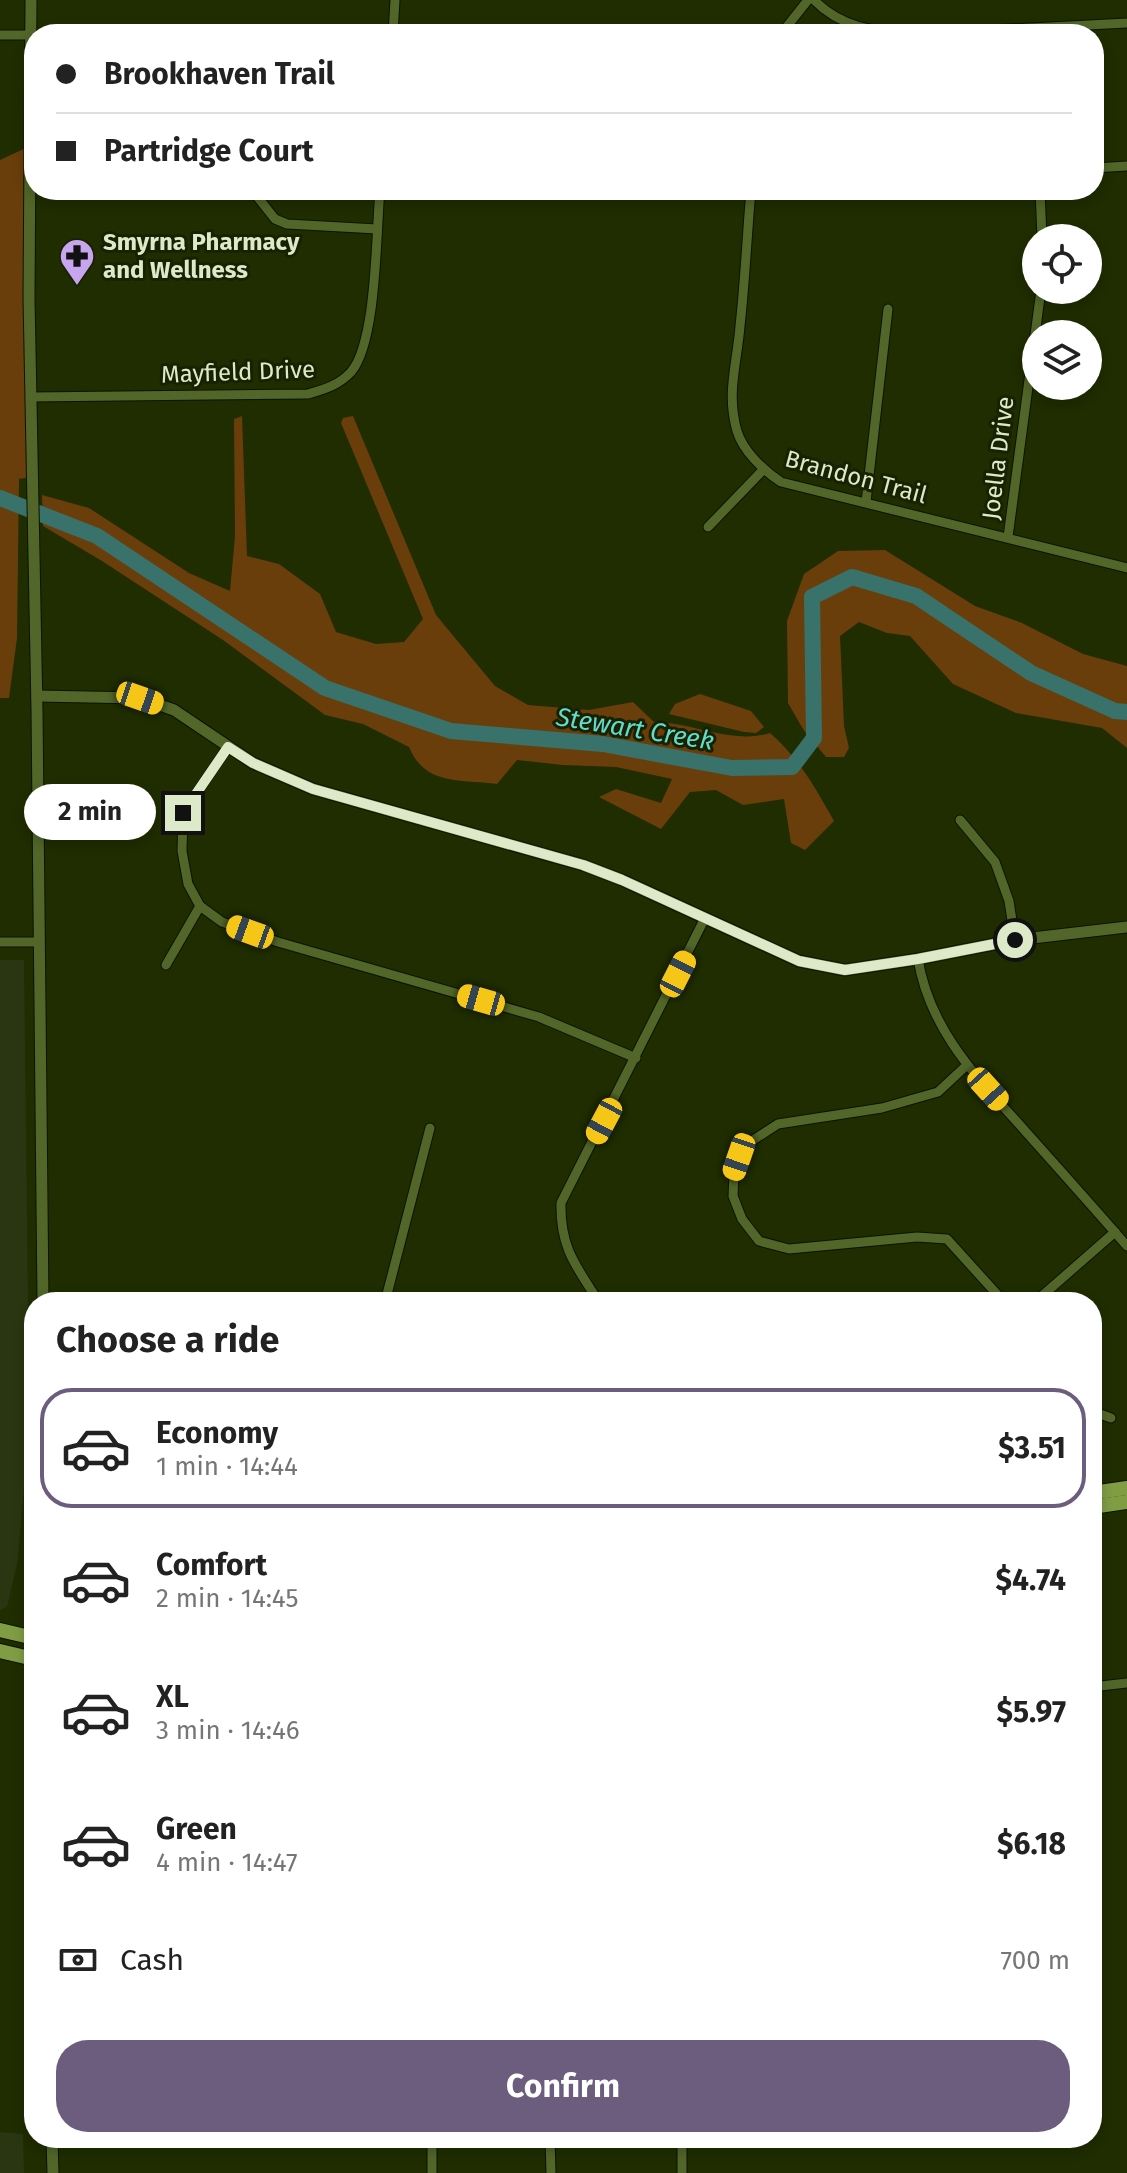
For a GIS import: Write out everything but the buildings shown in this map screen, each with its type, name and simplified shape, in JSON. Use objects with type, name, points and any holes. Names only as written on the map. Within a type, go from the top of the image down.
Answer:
[{"type":"main road","points":[[1102,1492],[1127,1488]]},
{"type":"main road","points":[[1102,1506],[1127,1502]]},
{"type":"main road","points":[[0,1630],[24,1636]]},
{"type":"main road","points":[[0,1651],[24,1657]]},
{"type":"street","points":[[31,0],[31,24]]},
{"type":"street","points":[[394,24],[395,0]]},
{"type":"street","points":[[789,24],[808,0]]},
{"type":"street","points":[[814,0],[823,10],[852,24]]},
{"type":"street","points":[[1104,25],[1127,23]]},
{"type":"street","points":[[0,35],[24,35]]},
{"type":"street","points":[[1104,167],[1127,166]]},
{"type":"street","points":[[31,200],[43,1292]]},
{"type":"street","points":[[260,200],[275,219],[287,224],[377,229]]},
{"type":"street","name":"Mayfield Drive","points":[[31,397],[308,394],[340,382],[354,369],[362,354],[369,326],[379,200]]},
{"type":"street","name":"Brandon Trail","points":[[750,200],[740,328],[730,396],[738,433],[749,453],[764,469],[781,482],[1127,568]]},
{"type":"street","points":[[1040,200],[1041,224]]},
{"type":"street","name":"Joella Drive","points":[[1008,537],[1039,304]]},
{"type":"street","points":[[866,502],[888,309]]},
{"type":"street","points":[[708,527],[764,469]]},
{"type":"street","points":[[37,696],[140,698],[174,710],[253,763],[313,789],[583,865],[799,961],[845,970],[1015,940],[1127,927]]},
{"type":"street","points":[[228,747],[183,813],[184,862],[188,884],[200,906],[222,922],[264,937],[539,1017],[636,1058]]},
{"type":"street","points":[[960,820],[995,862],[1009,901],[1015,940]]},
{"type":"street","points":[[166,965],[200,906]]},
{"type":"street","points":[[593,1292],[571,1258],[561,1228],[561,1203],[705,918]]},
{"type":"street","points":[[0,942],[39,942]]},
{"type":"street","points":[[918,959],[923,988],[931,1006],[967,1065],[1127,1246]]},
{"type":"street","points":[[967,1065],[938,1092],[882,1108],[778,1124],[770,1128],[750,1142],[739,1157],[733,1196],[742,1219],[759,1241],[789,1249],[917,1237],[947,1239],[995,1292]]},
{"type":"street","points":[[388,1292],[430,1128]]},
{"type":"street","points":[[1046,1292],[1115,1232]]},
{"type":"street","points":[[1102,1415],[1111,1418]]},
{"type":"street","points":[[1102,1686],[1127,1683]]},
{"type":"street","points":[[52,2148],[53,2173]]},
{"type":"street","points":[[432,2148],[432,2173]]},
{"type":"street","points":[[550,2148],[551,2173]]},
{"type":"street","points":[[682,2148],[682,2173]]},
{"type":"shaded area","points":[[24,149],[24,200],[30,200],[32,477],[19,479],[17,638],[9,698],[0,698],[0,160]]},
{"type":"shaded area","points":[[242,416],[247,556],[279,564],[320,594],[336,632],[376,644],[404,642],[423,619],[341,423],[343,418],[353,416],[436,615],[495,686],[528,705],[589,710],[633,702],[654,722],[727,735],[770,733],[798,763],[834,821],[805,850],[791,843],[784,799],[743,805],[716,790],[690,792],[661,829],[599,797],[616,789],[661,803],[672,779],[616,767],[517,760],[497,784],[434,775],[424,769],[409,747],[363,724],[325,715],[223,640],[43,526],[42,495],[89,508],[189,573],[230,591],[235,536],[234,419]]},
{"type":"shaded area","points":[[885,550],[975,606],[1022,623],[1083,654],[1127,666],[1127,748],[1102,728],[1016,713],[953,684],[910,636],[887,633],[859,622],[840,636],[844,726],[849,748],[844,757],[826,757],[803,729],[788,703],[787,621],[804,574],[838,551]]},
{"type":"shaded area","points":[[700,694],[751,711],[764,727],[756,733],[744,732],[669,714],[675,704]]},
{"type":"shaded area","points":[[0,960],[24,960],[28,1292],[24,1292],[24,1486],[18,1560],[7,1607],[0,1610]]},
{"type":"shaded area","points":[[0,2132],[23,2134],[24,2173],[0,2173]]},
{"type":"waterway","name":"Stewart Creek","points":[[0,498],[97,536],[325,688],[451,731],[603,744],[732,768],[792,767],[814,738],[812,597],[852,577],[916,596],[1031,673],[1115,711],[1127,712]]},
{"type":"place","name":"Smyrna Pharmacy and Wellness","points":[[77,287]]},
{"type":"route","points":[[183,813],[228,747],[253,763],[313,789],[583,865],[799,961],[845,970],[1015,940]]}]
